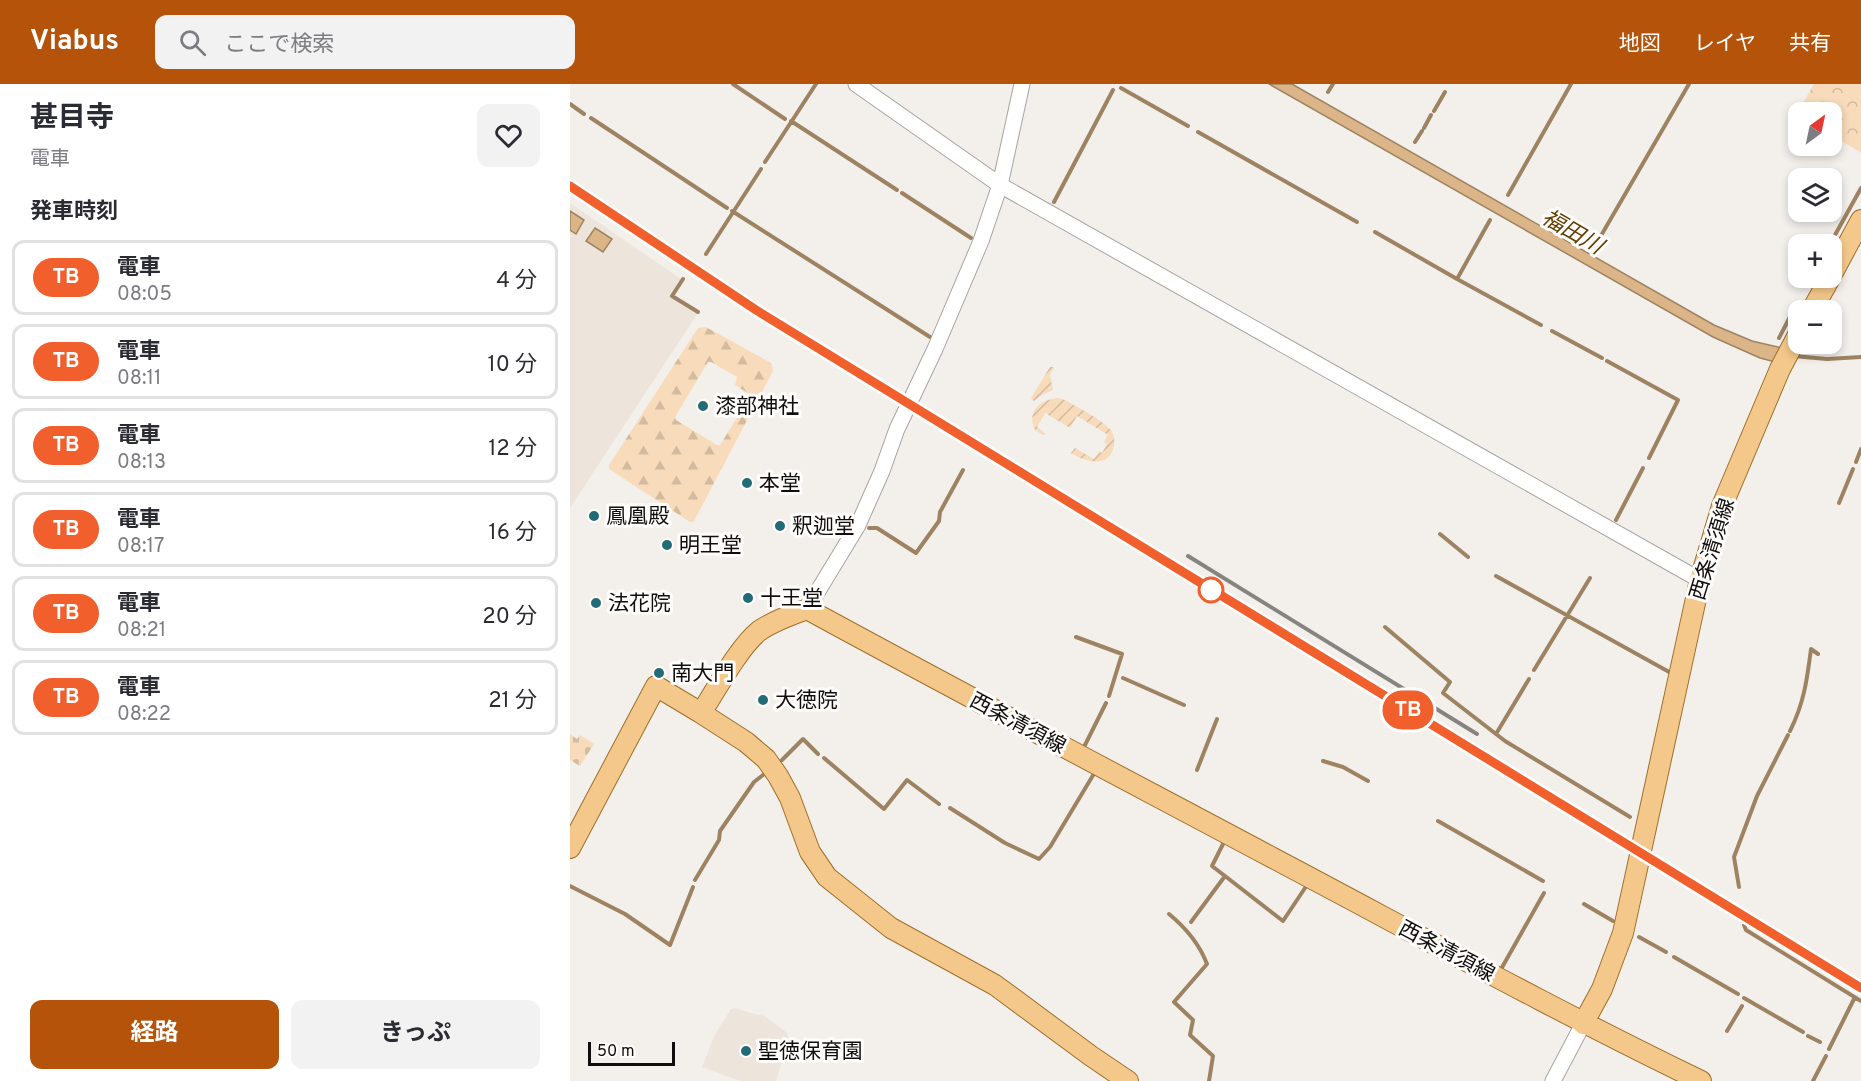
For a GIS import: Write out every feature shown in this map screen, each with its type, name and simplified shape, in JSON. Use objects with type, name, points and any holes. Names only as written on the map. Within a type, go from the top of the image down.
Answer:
[{"type":"main road","points":[[1842,255],[1861,220]]},
{"type":"main road","name":"西条清須線","points":[[807,609],[1020,725],[1583,1024],[1602,989],[1623,933],[1700,580],[1722,506],[1788,354]]},
{"type":"main road","points":[[701,713],[747,644],[760,631],[779,620],[807,609]]},
{"type":"main road","points":[[570,848],[656,686],[746,742],[766,759],[790,798],[810,852],[827,877],[891,928],[995,985],[1128,1081]]},
{"type":"main road","points":[[1583,1024],[1701,1081]]},
{"type":"street","points":[[856,84],[1000,185],[1700,580]]},
{"type":"street","points":[[807,609],[858,525],[882,471],[897,429],[935,349],[981,241],[1000,185],[1022,84]]},
{"type":"street","points":[[1552,1081],[1583,1024]]},
{"type":"shaded area","points":[[1269,84],[1292,84],[1714,325],[1752,341],[1787,349],[1779,363],[1760,358],[1713,337]]},
{"type":"shaded area","points":[[570,203],[681,279],[670,296],[698,313],[570,508]]},
{"type":"shaded area","points":[[570,211],[584,220],[576,234],[570,230]]},
{"type":"shaded area","points":[[595,228],[612,239],[603,252],[586,241]]},
{"type":"shaded area","name":"聖徳保育園","points":[[735,1008],[758,1015],[762,1014],[786,1032],[788,1036],[776,1081],[740,1081],[702,1067],[714,1036],[731,1009]]},
{"type":"green space","points":[[1814,84],[1861,84],[1861,153],[1842,141],[1842,102],[1803,102]]},
{"type":"green space","points":[[706,327],[771,363],[773,371],[694,521],[690,522],[609,469],[609,465],[698,328]],"holes":[[[708,362],[737,377],[735,385],[750,397],[720,445],[676,420],[675,417]]]},
{"type":"green space","points":[[1050,367],[1054,367],[1050,375],[1053,390],[1034,401],[1031,398]]},
{"type":"green space","points":[[1059,398],[1095,417],[1110,429],[1114,444],[1107,458],[1096,462],[1071,453],[1075,448],[1094,459],[1099,451],[1102,453],[1107,444],[1104,442],[1108,435],[1077,416],[1070,428],[1045,413],[1037,427],[1045,433],[1043,435],[1035,430],[1032,417],[1037,407],[1046,401]]},
{"type":"green space","points":[[570,734],[577,739],[580,735],[594,744],[580,766],[570,760]]},
{"type":"waterway","points":[[733,84],[785,119]]},
{"type":"waterway","points":[[765,162],[816,84]]},
{"type":"waterway","points":[[1328,92],[1333,84]]},
{"type":"waterway","points":[[1508,195],[1571,84]]},
{"type":"waterway","points":[[1595,246],[1689,84]]},
{"type":"waterway","points":[[1121,88],[1188,126]]},
{"type":"waterway","points":[[1054,202],[1113,90]]},
{"type":"waterway","points":[[1434,111],[1445,92]]},
{"type":"waterway","points":[[570,104],[584,114]]},
{"type":"waterway","points":[[1424,128],[1431,115]]},
{"type":"waterway","points":[[591,118],[727,208]]},
{"type":"waterway","points":[[791,121],[897,190]]},
{"type":"waterway","points":[[1415,142],[1422,131]]},
{"type":"waterway","points":[[1198,132],[1357,222]]},
{"type":"waterway","points":[[706,254],[761,169]]},
{"type":"waterway","points":[[1836,234],[1861,188]]},
{"type":"waterway","points":[[902,193],[971,238]]},
{"type":"waterway","points":[[732,211],[930,337]]},
{"type":"waterway","points":[[1375,232],[1457,279],[1490,220]]},
{"type":"waterway","points":[[683,279],[672,296],[698,312]]},
{"type":"waterway","points":[[1457,279],[1541,325]]},
{"type":"waterway","points":[[1779,338],[1788,321]]},
{"type":"waterway","points":[[1552,331],[1602,358]]},
{"type":"waterway","name":"福田川","points":[[1793,356],[1827,359],[1861,357]]},
{"type":"waterway","points":[[1607,361],[1678,400],[1649,458]]},
{"type":"waterway","points":[[1856,462],[1861,449]]},
{"type":"waterway","points":[[1616,520],[1643,468]]},
{"type":"waterway","points":[[1839,503],[1853,469]]},
{"type":"waterway","points":[[869,528],[877,528],[916,553],[939,521],[940,512],[963,470]]},
{"type":"waterway","points":[[1440,534],[1468,557]]},
{"type":"waterway","points":[[1496,576],[1671,673]]},
{"type":"waterway","points":[[1534,670],[1590,578]]},
{"type":"waterway","points":[[1385,627],[1450,682],[1443,693],[1496,734]]},
{"type":"waterway","points":[[1076,637],[1122,654],[1109,696]]},
{"type":"waterway","points":[[1790,731],[1802,701],[1811,649],[1818,654]]},
{"type":"waterway","points":[[1123,678],[1184,705]]},
{"type":"waterway","points":[[1529,679],[1496,734],[1630,817]]},
{"type":"waterway","points":[[1083,749],[1106,703]]},
{"type":"waterway","points":[[1197,770],[1217,719]]},
{"type":"waterway","points":[[1739,887],[1734,857],[1757,796],[1788,735]]},
{"type":"waterway","points":[[782,760],[803,739],[818,754]]},
{"type":"waterway","points":[[824,758],[884,809],[907,780],[939,804]]},
{"type":"waterway","points":[[1323,761],[1343,767],[1368,781]]},
{"type":"waterway","points":[[695,880],[719,840],[720,831],[754,782],[767,772]]},
{"type":"waterway","points":[[950,808],[1005,843],[1039,859],[1050,847],[1095,772]]},
{"type":"waterway","points":[[1438,821],[1543,881]]},
{"type":"waterway","points":[[1191,922],[1225,876],[1212,866],[1225,840]]},
{"type":"waterway","points":[[1225,876],[1283,921],[1307,885]]},
{"type":"waterway","points":[[570,886],[625,914],[670,945],[693,887]]},
{"type":"waterway","points":[[1500,971],[1544,893]]},
{"type":"waterway","points":[[1584,904],[1613,921]]},
{"type":"waterway","points":[[1169,914],[1191,936],[1207,964],[1174,1002],[1193,1020],[1190,1035],[1213,1056],[1209,1081]]},
{"type":"waterway","points":[[1744,925],[1746,930],[1861,1001]]},
{"type":"waterway","points":[[1639,937],[1666,952]]},
{"type":"waterway","points":[[1674,957],[1738,994]]},
{"type":"waterway","points":[[1829,1049],[1855,997]]},
{"type":"waterway","points":[[1744,998],[1803,1032]]},
{"type":"waterway","points":[[1727,1031],[1742,1006]]},
{"type":"waterway","points":[[1808,1036],[1820,1042]]},
{"type":"waterway","points":[[1813,1081],[1826,1056]]},
{"type":"railway","points":[[570,186],[756,310],[1861,988]]},
{"type":"railway","points":[[1188,556],[1477,734]]},
{"type":"train","name":"TB","points":[[570,186],[756,310],[1861,988]]},
{"type":"place","name":"漆部神社","points":[[703,406]]},
{"type":"place","name":"本堂","points":[[747,483]]},
{"type":"place","name":"鳳凰殿","points":[[594,516]]},
{"type":"place","name":"釈迦堂","points":[[780,526]]},
{"type":"place","name":"明王堂","points":[[667,545]]},
{"type":"place","name":"十王堂","points":[[748,598]]},
{"type":"place","name":"法花院","points":[[596,603]]},
{"type":"place","name":"南大門","points":[[659,673]]},
{"type":"place","name":"大徳院","points":[[763,700]]},
{"type":"place","name":"聖徳保育園","points":[[746,1051]]}]
